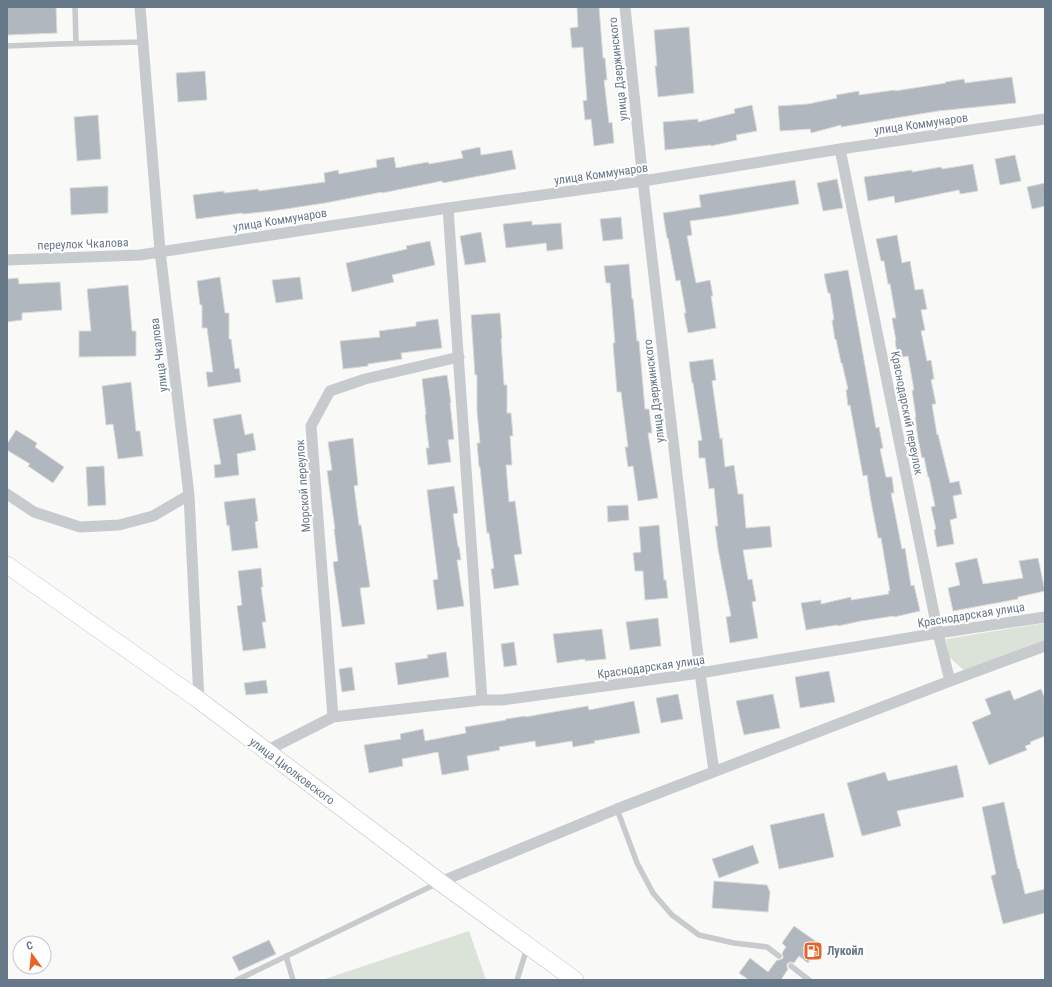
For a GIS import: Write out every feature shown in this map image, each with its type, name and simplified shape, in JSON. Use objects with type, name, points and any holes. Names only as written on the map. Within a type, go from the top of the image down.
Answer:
[{"type":"main road","name":"улица Циолковского","points":[[7,565],[199,700],[440,882],[575,980]]},
{"type":"street","name":"улица Чкалова","points":[[140,7],[160,251],[188,495],[199,700]]},
{"type":"street","name":"улица Дзержинского","points":[[625,7],[643,181],[700,673],[714,771]]},
{"type":"street","name":"улица Коммунаров","points":[[160,251],[448,208],[643,181],[840,149],[1045,119]]},
{"type":"street","name":"Краснодарский переулок","points":[[840,149],[938,634],[950,681]]},
{"type":"street","points":[[448,208],[482,700]]},
{"type":"street","name":"переулок Чкалова","points":[[7,260],[140,255],[160,251]]},
{"type":"street","name":"Морской переулок","points":[[333,717],[311,426],[330,391],[365,378],[458,357]]},
{"type":"street","points":[[7,494],[34,512],[80,527],[118,525],[153,516],[188,495]]},
{"type":"street","name":"Краснодарская улица","points":[[266,751],[333,717],[482,700],[502,700],[700,673],[1045,617]]},
{"type":"street","points":[[440,882],[617,809],[714,771],[1045,646]]},
{"type":"lane","points":[[75,7],[76,43]]},
{"type":"lane","points":[[7,46],[142,42]]},
{"type":"lane","points":[[617,809],[637,863],[653,893],[672,915],[699,935],[734,944],[767,947],[779,956]]},
{"type":"lane","points":[[238,980],[440,882]]},
{"type":"lane","points":[[517,980],[528,945]]},
{"type":"lane","points":[[286,956],[294,980]]},
{"type":"lane","points":[[791,966],[809,980]]},
{"type":"shaded area","points":[[1045,623],[1045,642],[967,673],[949,657],[946,639]]},
{"type":"shaded area","points":[[469,931],[486,980],[322,980]]},
{"type":"building","points":[[7,7],[56,7],[57,33],[7,35]]},
{"type":"building","points":[[577,7],[599,7],[603,58],[605,58],[607,80],[604,80],[609,123],[612,122],[614,143],[594,146],[591,119],[585,120],[583,101],[587,100],[583,47],[572,48],[570,28],[578,27]]},
{"type":"building","points":[[689,27],[694,93],[658,97],[654,30]]},
{"type":"building","points":[[205,71],[207,100],[178,102],[176,73]]},
{"type":"building","points":[[1012,77],[1016,103],[938,111],[841,127],[841,125],[811,133],[810,129],[780,131],[778,106],[808,104],[837,98],[836,95],[859,91],[859,95],[895,91],[964,79],[965,83]]},
{"type":"building","points":[[752,105],[757,131],[736,135],[737,140],[711,146],[665,150],[663,122],[698,119],[698,122],[735,113],[734,109]]},
{"type":"building","points":[[98,115],[101,159],[77,161],[74,117]]},
{"type":"building","points":[[480,147],[481,155],[512,150],[516,169],[325,203],[272,211],[196,219],[193,195],[224,191],[224,193],[258,189],[259,191],[325,182],[324,173],[338,170],[339,174],[377,167],[376,160],[394,157],[396,168],[428,162],[429,164],[463,158],[461,151]]},
{"type":"building","points":[[1015,155],[1021,181],[1000,185],[995,159]]},
{"type":"building","points":[[973,164],[978,191],[960,194],[959,190],[895,203],[894,196],[868,201],[864,177],[912,170],[912,172],[941,167],[942,169]]},
{"type":"building","points":[[837,179],[843,208],[823,211],[817,183]]},
{"type":"building","points":[[795,180],[799,204],[690,221],[692,235],[687,236],[696,283],[710,280],[716,328],[688,333],[680,280],[676,281],[663,213],[701,207],[699,195]]},
{"type":"building","points":[[1045,183],[1045,206],[1032,209],[1027,187]]},
{"type":"building","points":[[108,186],[108,213],[71,215],[70,188]]},
{"type":"building","points":[[621,217],[623,239],[603,241],[600,219]]},
{"type":"building","points":[[532,221],[532,225],[561,223],[563,249],[547,251],[546,243],[506,248],[503,224]]},
{"type":"building","points":[[481,232],[486,262],[465,265],[460,236]]},
{"type":"building","points":[[897,235],[902,263],[910,261],[915,290],[923,289],[927,309],[921,310],[925,330],[921,331],[927,361],[931,360],[934,379],[931,380],[936,404],[932,404],[937,435],[938,434],[950,483],[959,481],[962,494],[953,496],[957,518],[950,520],[954,544],[937,547],[934,530],[936,529],[931,507],[935,506],[924,457],[922,458],[918,439],[912,390],[914,390],[908,356],[898,358],[892,318],[896,318],[890,284],[888,284],[884,261],[881,261],[876,239]]},
{"type":"building","points":[[430,241],[435,265],[392,275],[394,282],[352,292],[346,263],[407,249],[406,246]]},
{"type":"building","points":[[629,264],[637,341],[639,341],[645,409],[649,409],[652,433],[648,433],[658,498],[638,501],[633,466],[628,467],[625,447],[628,447],[621,392],[617,392],[610,283],[606,283],[604,266]]},
{"type":"building","points":[[848,270],[876,428],[879,427],[883,448],[880,449],[886,477],[892,477],[894,493],[891,493],[902,549],[905,548],[911,586],[914,585],[920,611],[894,617],[806,630],[801,603],[821,600],[821,604],[851,597],[851,600],[889,594],[888,591],[890,591],[881,538],[878,538],[867,475],[863,476],[850,405],[848,406],[846,390],[848,389],[836,339],[835,340],[830,293],[828,293],[824,274]]},
{"type":"building","points":[[220,277],[225,313],[229,313],[229,339],[231,339],[235,369],[239,368],[241,382],[208,387],[206,372],[213,372],[207,328],[202,328],[202,305],[200,305],[197,281]]},
{"type":"building","points":[[300,277],[303,299],[276,303],[272,280]]},
{"type":"building","points":[[18,278],[19,284],[60,282],[62,310],[22,313],[22,320],[7,322],[7,279]]},
{"type":"building","points":[[128,285],[132,331],[136,331],[136,356],[79,357],[79,331],[91,331],[87,289]]},
{"type":"building","points":[[500,313],[504,385],[507,385],[507,413],[511,413],[513,436],[510,436],[512,465],[506,465],[509,502],[515,501],[522,554],[514,555],[519,585],[494,589],[491,569],[494,568],[489,533],[487,533],[479,467],[477,443],[480,443],[477,411],[477,375],[475,375],[471,315]]},
{"type":"building","points":[[438,319],[442,348],[401,353],[402,359],[368,364],[368,366],[343,369],[340,341],[380,337],[379,331],[416,326],[416,322]]},
{"type":"building","points":[[713,359],[716,380],[712,381],[720,439],[722,438],[725,467],[734,465],[738,494],[743,494],[746,528],[770,526],[772,547],[743,550],[748,580],[752,579],[756,601],[752,602],[758,638],[730,643],[726,617],[731,616],[718,549],[715,526],[718,526],[714,488],[709,489],[705,458],[699,458],[698,441],[702,440],[689,362]]},
{"type":"building","points":[[447,375],[454,439],[448,440],[451,462],[428,465],[426,448],[429,448],[422,379]]},
{"type":"building","points":[[131,382],[136,431],[140,431],[143,456],[118,459],[113,424],[106,425],[102,386]]},
{"type":"building","points":[[241,414],[245,435],[253,433],[256,450],[237,454],[239,475],[215,478],[214,465],[221,464],[213,419]]},
{"type":"building","points":[[16,430],[37,443],[35,447],[64,467],[53,483],[28,466],[30,464],[7,450],[7,444]]},
{"type":"building","points":[[353,438],[358,485],[354,486],[370,587],[360,588],[365,624],[342,627],[333,562],[338,561],[327,471],[332,470],[328,442]]},
{"type":"building","points":[[104,466],[106,505],[88,506],[86,467]]},
{"type":"building","points":[[454,486],[458,513],[453,514],[461,560],[457,560],[464,606],[437,610],[433,580],[438,579],[427,490]]},
{"type":"building","points":[[255,498],[258,521],[255,522],[258,548],[232,551],[229,525],[227,526],[224,502]]},
{"type":"building","points":[[628,505],[629,520],[608,522],[607,506]]},
{"type":"building","points":[[659,525],[664,580],[666,580],[668,598],[645,600],[643,571],[635,571],[633,553],[641,552],[639,527]]},
{"type":"building","points":[[977,558],[983,584],[1023,578],[1019,561],[1038,558],[1045,591],[1018,597],[1018,599],[953,611],[948,588],[960,585],[955,563]]},
{"type":"building","points":[[261,568],[263,587],[261,587],[266,622],[262,622],[266,648],[243,651],[237,606],[242,605],[238,571]]},
{"type":"building","points":[[658,618],[661,646],[630,650],[626,622]]},
{"type":"building","points":[[602,629],[606,659],[585,661],[585,659],[557,663],[553,634]]},
{"type":"building","points":[[514,642],[517,665],[504,667],[501,644]]},
{"type":"building","points":[[446,652],[449,677],[398,685],[395,663],[428,658],[427,655]]},
{"type":"building","points":[[352,667],[355,690],[342,692],[339,669]]},
{"type":"building","points":[[829,671],[835,702],[800,708],[795,677]]},
{"type":"building","points":[[266,680],[268,693],[246,695],[244,683]]},
{"type":"building","points":[[1041,689],[1045,699],[1045,736],[1030,742],[1031,744],[1025,746],[1027,750],[989,765],[972,722],[991,714],[985,699],[1010,690],[1014,700]]},
{"type":"building","points":[[678,694],[683,719],[661,723],[656,698]]},
{"type":"building","points":[[773,694],[780,728],[744,735],[736,701]]},
{"type":"building","points":[[634,701],[640,733],[594,741],[595,743],[573,747],[572,741],[536,747],[535,741],[499,747],[500,750],[467,756],[469,770],[442,775],[438,752],[402,759],[403,766],[369,773],[364,745],[401,739],[400,734],[423,729],[425,741],[466,733],[465,727],[506,719],[588,706],[589,710]]},
{"type":"building","points":[[957,765],[964,797],[897,811],[901,826],[862,836],[847,783],[885,772],[888,781]]},
{"type":"building","points":[[1004,802],[1018,869],[1019,868],[1025,894],[1045,889],[1045,913],[1003,924],[991,876],[996,874],[982,807]]},
{"type":"building","points":[[824,813],[834,857],[779,869],[770,825]]},
{"type":"building","points":[[753,845],[759,863],[719,878],[712,859]]},
{"type":"building","points":[[714,881],[767,885],[770,892],[768,912],[712,908]]},
{"type":"building","points":[[794,926],[821,945],[808,963],[799,956],[794,963],[790,962],[787,964],[788,969],[781,980],[749,980],[739,973],[750,958],[768,972],[777,960],[783,958],[782,953],[786,947],[782,943]]},
{"type":"building","points":[[269,940],[276,954],[239,971],[232,957]]},
{"type":"place","name":"Лукойл","points":[[813,951]]}]
